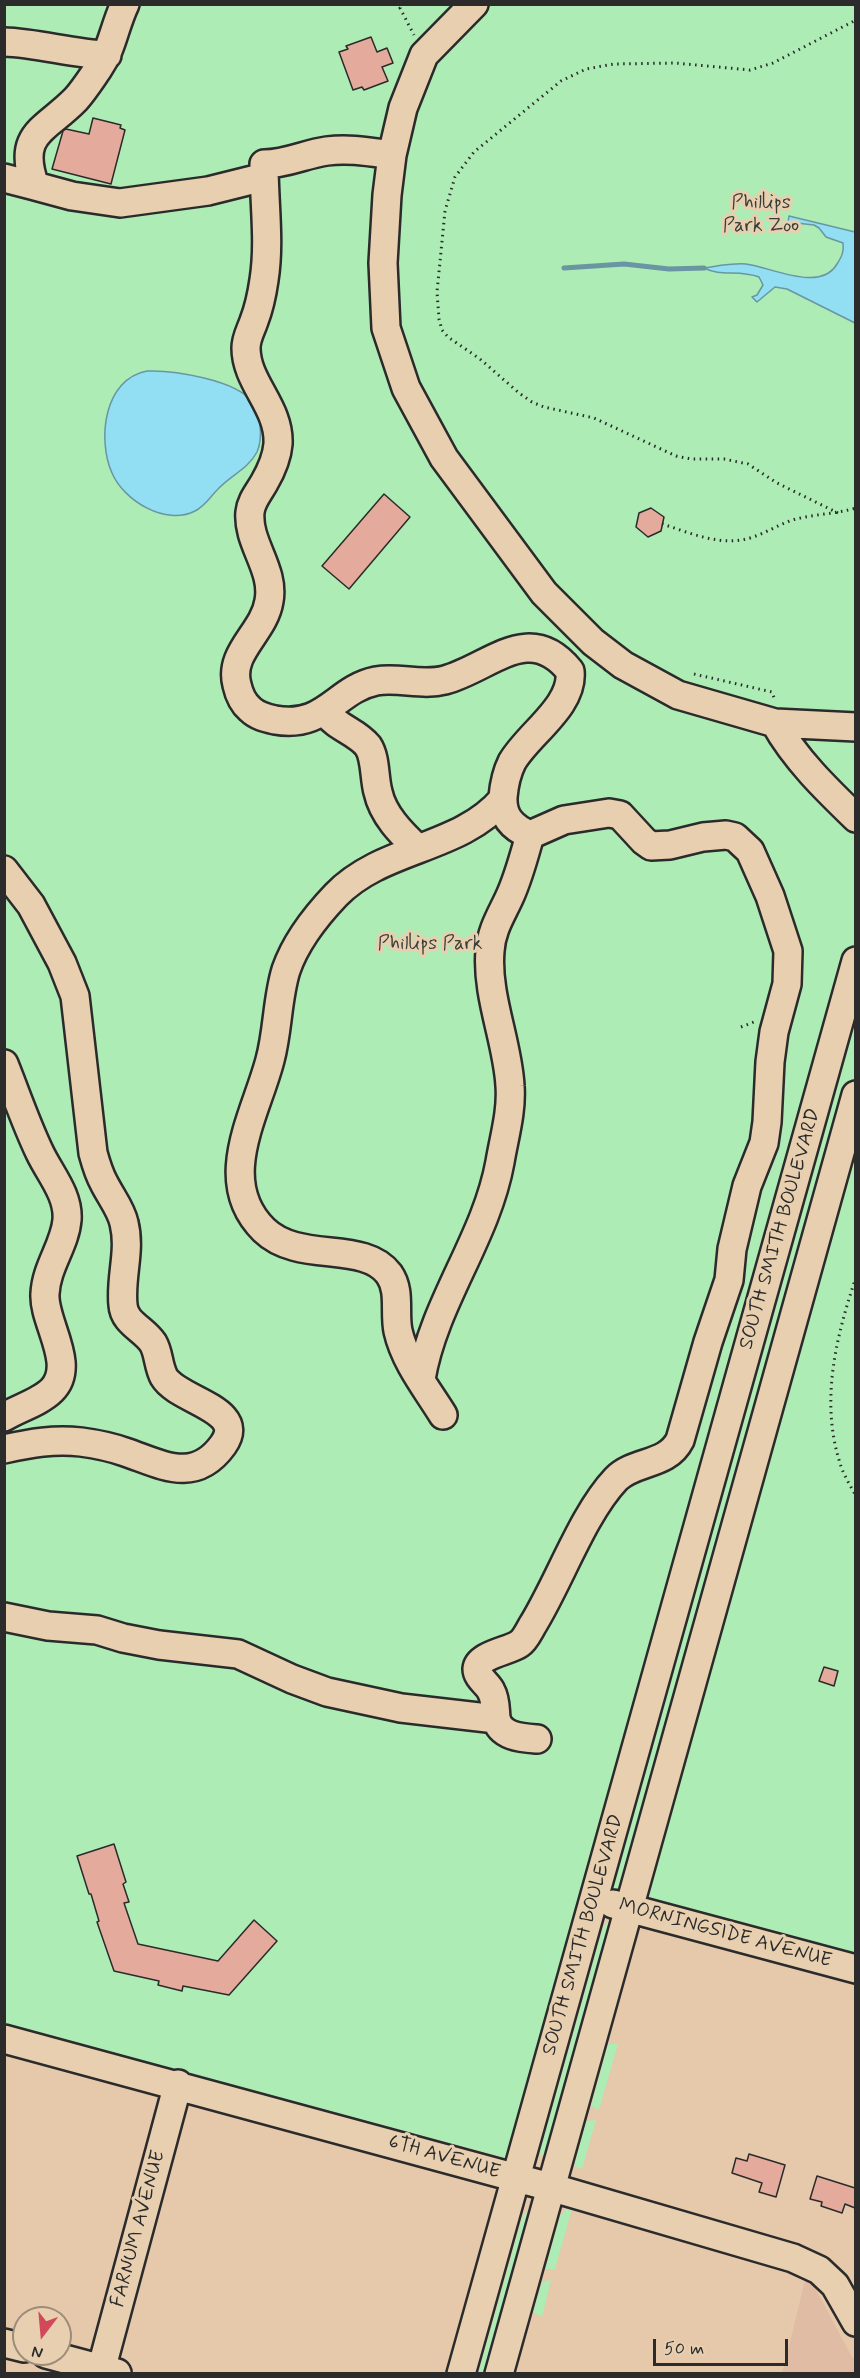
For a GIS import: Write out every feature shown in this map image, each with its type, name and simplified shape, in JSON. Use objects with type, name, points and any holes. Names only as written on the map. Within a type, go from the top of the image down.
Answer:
[{"type":"street","points":[[35,186],[28,162],[32,142],[44,124],[76,99],[107,55],[125,4]]},
{"type":"street","points":[[474,4],[424,55],[403,108],[392,155],[383,263],[386,328],[406,388],[444,458],[544,593],[593,642],[623,665],[678,695],[775,714],[855,726]]},
{"type":"street","points":[[4,42],[33,43],[68,51],[107,55]]},
{"type":"street","points":[[392,155],[363,150],[326,151],[279,164],[264,164],[267,238],[264,280],[246,348],[253,376],[267,400],[277,435],[276,457],[271,471],[252,502],[250,510],[252,535],[268,575],[269,601],[261,624],[240,654],[234,671],[240,695],[248,708],[259,716],[289,722],[310,718],[325,711],[355,690],[377,681],[446,680],[518,648],[532,648],[555,656],[570,671],[572,681],[550,717],[512,762],[503,799],[508,820],[516,829],[530,835],[564,820],[609,813],[620,815],[651,846],[670,845],[703,837],[726,835],[735,837],[750,852],[770,896],[788,951],[788,969],[770,1062],[764,1143],[747,1186],[732,1249],[729,1280],[708,1342],[680,1440],[668,1455],[626,1471],[616,1480],[585,1527],[546,1603],[523,1641],[511,1649],[483,1659],[477,1670],[493,1695],[496,1719],[502,1729],[519,1738],[537,1739]]},
{"type":"street","points":[[4,178],[72,196],[120,203],[208,191],[264,177]]},
{"type":"street","points":[[325,711],[330,720],[369,747],[378,795],[383,807],[403,834],[418,849]]},
{"type":"street","points":[[775,714],[783,737],[824,787],[855,818]]},
{"type":"street","points":[[443,1415],[409,1360],[398,1331],[396,1287],[388,1273],[366,1258],[304,1250],[290,1246],[265,1231],[256,1221],[245,1199],[240,1164],[246,1129],[271,1059],[286,972],[302,936],[346,885],[360,875],[471,826],[494,809],[503,799]]},
{"type":"street","points":[[421,1379],[433,1330],[478,1230],[496,1181],[508,1116],[510,1086],[495,1006],[489,954],[494,930],[518,876],[530,835]]},
{"type":"street","points":[[4,870],[31,905],[62,963],[75,996],[93,1153],[100,1176],[117,1206],[126,1230],[127,1253],[123,1307],[131,1323],[153,1343],[160,1369],[169,1384],[225,1418],[230,1429],[225,1442],[212,1457],[190,1467],[179,1469],[159,1466],[122,1450],[74,1442],[51,1440],[4,1449]]},
{"type":"street","name":"SOUTH SMITH BOULEVARD","points":[[460,2373],[706,1496],[848,1015],[855,961]]},
{"type":"street","points":[[4,1064],[39,1152],[63,1196],[68,1218],[64,1236],[46,1281],[44,1295],[46,1310],[61,1360],[59,1379],[54,1388],[46,1394],[4,1417]]},
{"type":"street","name":"SOUTH SMITH BOULEVARD","points":[[499,2373],[855,1095]]},
{"type":"street","points":[[706,1496],[742,1505]]},
{"type":"street","points":[[4,1617],[48,1626],[97,1630],[159,1645],[238,1654],[310,1687],[347,1697],[438,1713],[496,1719]]},
{"type":"street","name":"MORNINGSIDE AVENUE","points":[[594,1898],[855,1969]]},
{"type":"street","name":"6TH AVENUE","points":[[4,2038],[550,2187],[793,2258],[819,2270],[835,2286],[855,2322]]},
{"type":"street","name":"FARNUM AVENUE","points":[[106,2372],[178,2084]]},
{"type":"street","points":[[72,2362],[106,2372]]},
{"type":"path","points":[[405,4],[400,8],[424,55]]},
{"type":"path","points":[[838,513],[777,483],[748,464],[724,459],[691,459],[676,456],[594,418],[544,407],[532,402],[480,359],[448,337],[442,330],[439,319],[437,292],[445,211],[455,177],[474,152],[567,77],[586,69],[614,64],[675,63],[750,70],[773,63],[855,20]]},
{"type":"path","points":[[663,524],[709,538],[734,542],[752,538],[795,519],[838,513],[855,508]]},
{"type":"path","points":[[694,674],[772,692],[775,714]]},
{"type":"path","points":[[855,1277],[837,1343],[831,1385],[832,1423],[840,1463],[855,1496]]},
{"type":"shaded area","points":[[807,2273],[855,2359],[855,2373],[782,2374]]},
{"type":"green space","name":"Phillips Park","points":[[4,5],[855,5],[855,1959],[591,1886],[511,2156],[506,2158],[5,2025]]},
{"type":"green space","points":[[608,1921],[612,1921],[546,2159],[540,2151],[603,1927]]},
{"type":"green space","points":[[608,2044],[618,2044],[599,2110],[591,2106]]},
{"type":"green space","points":[[596,2120],[582,2169],[574,2166],[586,2121]]},
{"type":"green space","points":[[566,2209],[572,2209],[555,2269],[545,2269],[560,2216]]},
{"type":"green space","points":[[525,2213],[533,2213],[493,2373],[478,2374],[522,2218]]},
{"type":"green space","points":[[551,2280],[542,2317],[533,2312],[542,2282]]},
{"type":"water","points":[[789,216],[855,232],[855,323],[787,289],[775,287],[757,302],[752,297],[757,295],[763,285],[759,277],[744,273],[710,271],[704,268],[746,264],[807,278],[819,277],[829,272],[841,256],[843,243],[826,237],[814,225],[788,222]]},
{"type":"water","points":[[147,371],[172,372],[204,378],[234,388],[255,405],[258,414],[260,438],[253,458],[223,484],[202,507],[184,515],[159,513],[136,501],[118,483],[107,459],[105,428],[113,398],[121,386],[133,376]]},
{"type":"building","points":[[371,37],[377,52],[387,48],[393,63],[382,67],[388,81],[364,90],[362,87],[353,90],[339,52],[348,49],[346,46]]},
{"type":"building","points":[[93,118],[121,125],[120,128],[125,130],[111,184],[52,169],[63,131],[66,129],[89,134]]},
{"type":"building","points":[[384,494],[410,517],[349,589],[322,566]]},
{"type":"building","points":[[651,508],[664,517],[661,531],[648,537],[636,527],[639,513]]},
{"type":"building","points":[[824,1667],[838,1671],[834,1686],[819,1681]]},
{"type":"building","points":[[114,1844],[126,1882],[123,1884],[129,1902],[124,1903],[138,1944],[218,1961],[254,1920],[277,1941],[229,1995],[183,1986],[182,1991],[158,1985],[159,1981],[114,1971],[77,1856]]},
{"type":"building","points":[[749,2154],[785,2165],[776,2197],[759,2192],[762,2183],[732,2173],[736,2158],[747,2161]]},
{"type":"building","points":[[817,2176],[855,2188],[855,2208],[845,2204],[842,2213],[821,2206],[822,2202],[810,2199]]},
{"type":"waterway","points":[[564,268],[624,264],[669,269],[704,268]]},
{"type":"park label","name":"Phillips Park Zoo","points":[[761,216]]}]
